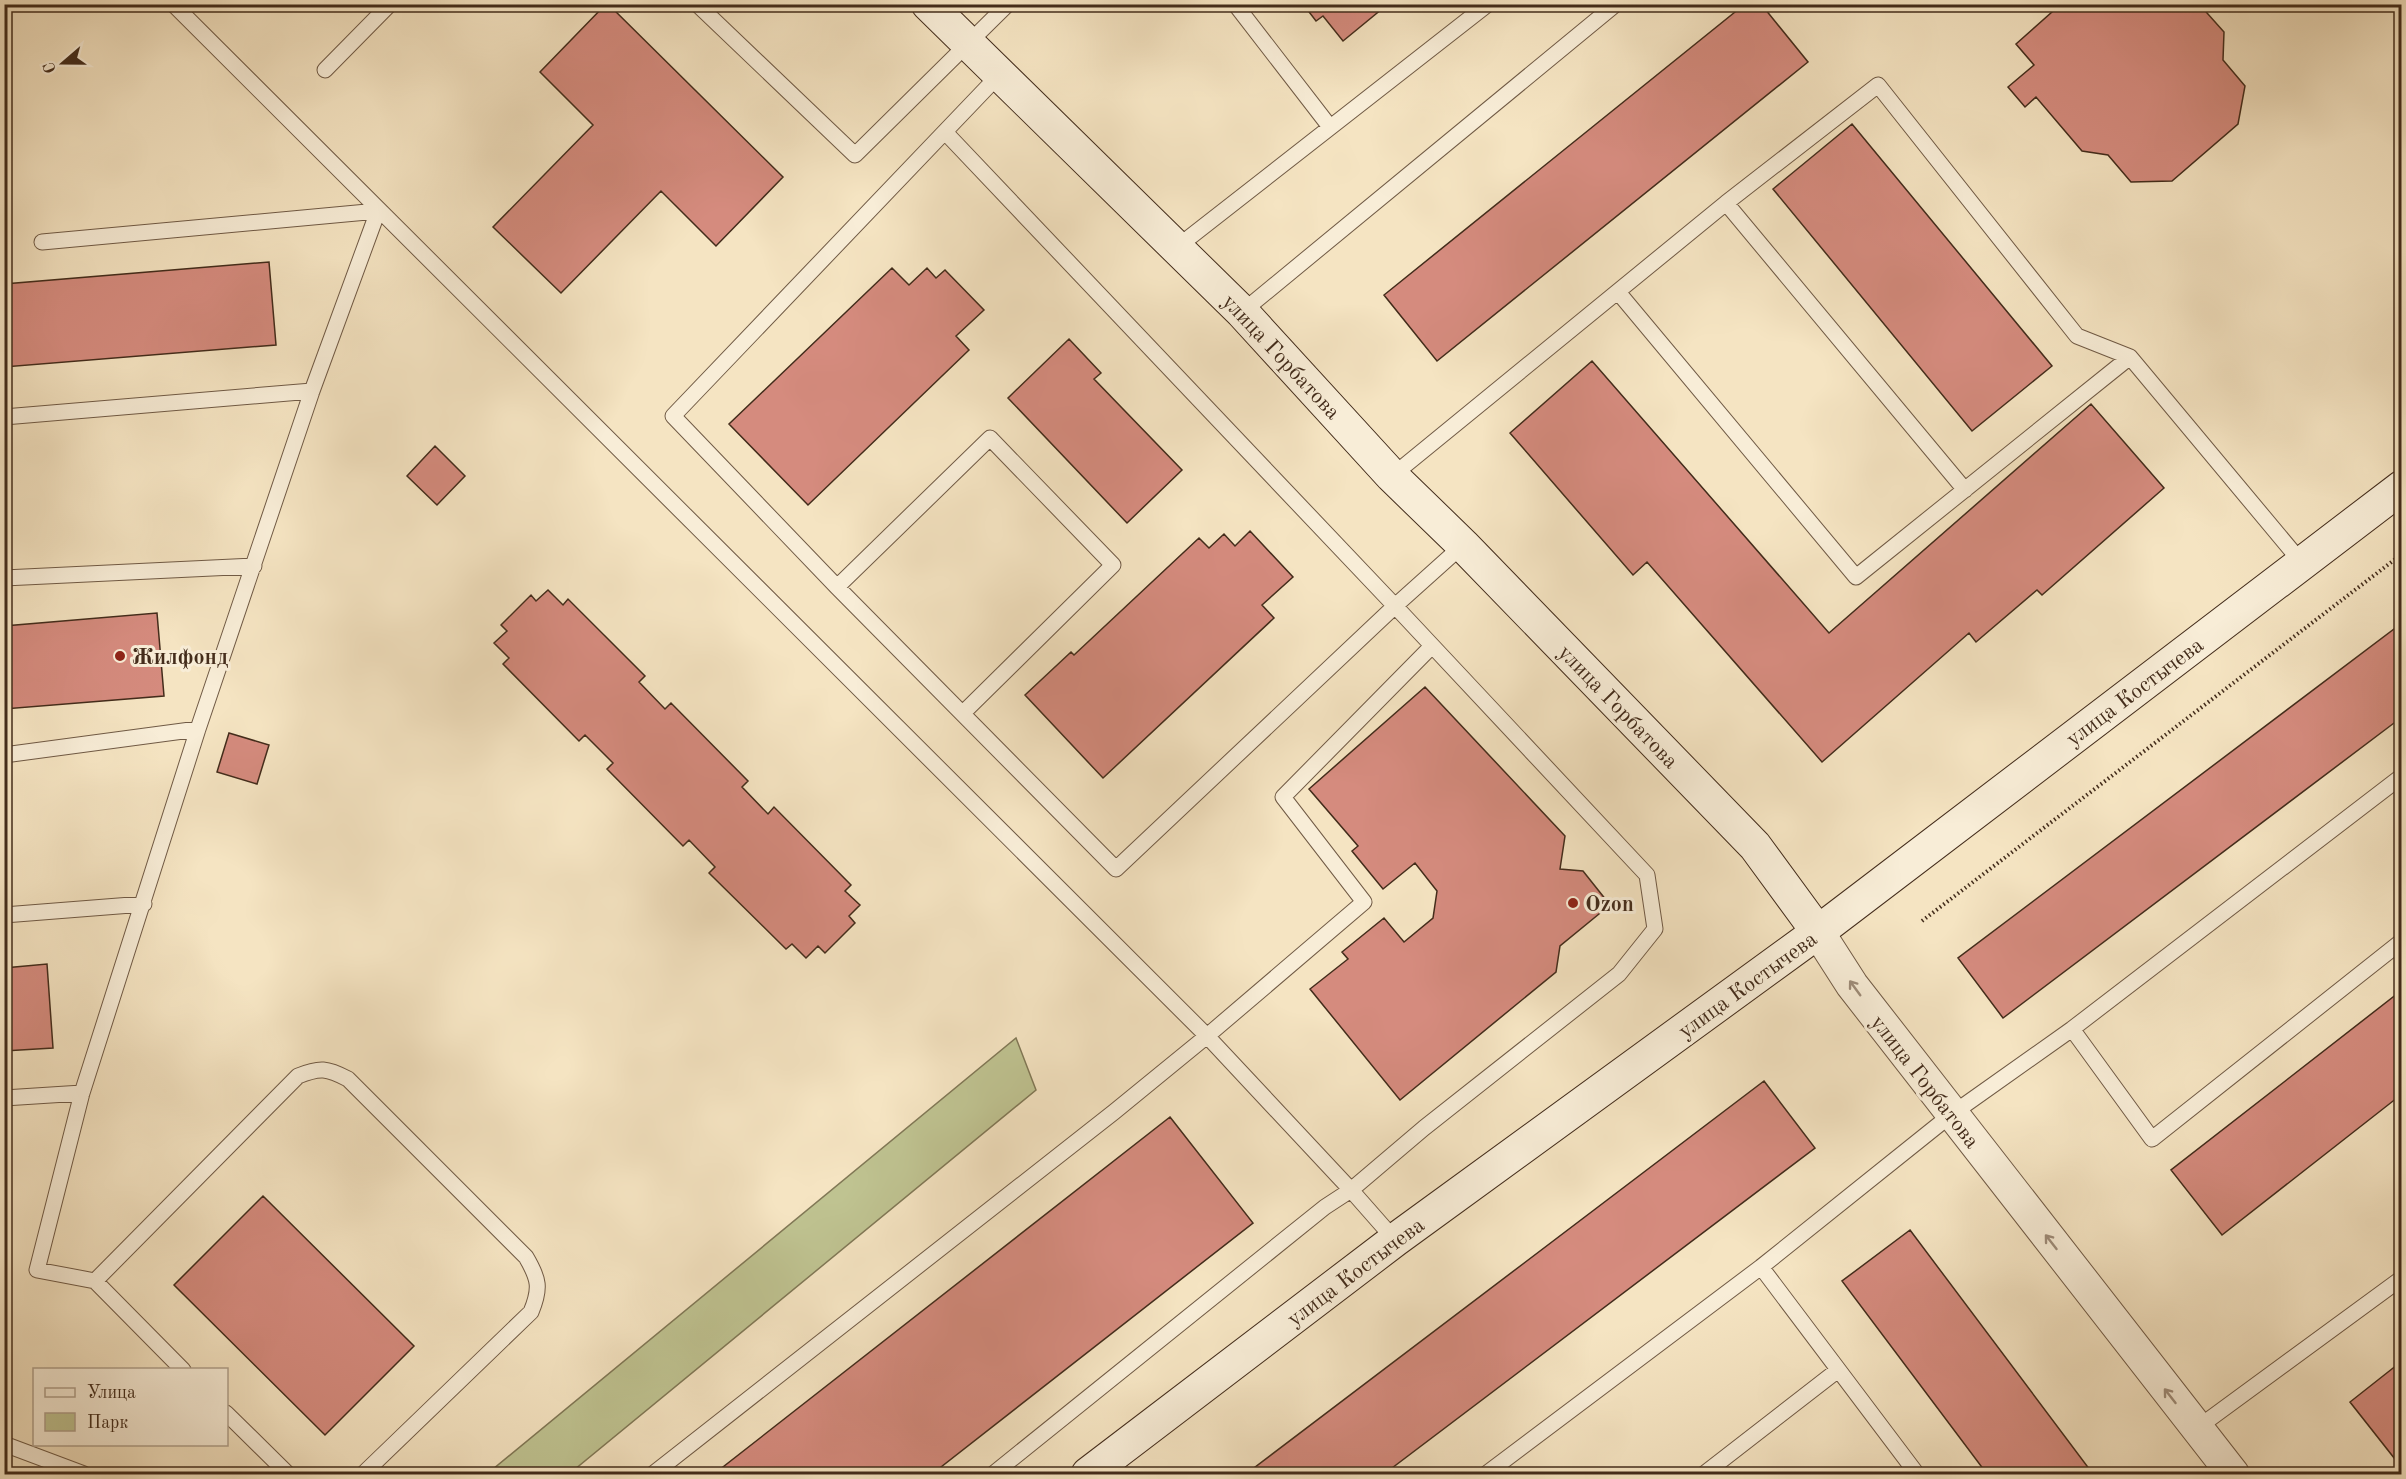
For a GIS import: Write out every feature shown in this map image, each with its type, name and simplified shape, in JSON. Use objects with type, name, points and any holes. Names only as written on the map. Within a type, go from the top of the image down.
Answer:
[{"type":"main road","name":"улица Горбатова","points":[[928,4],[1242,312],[1392,476],[1463,545],[1755,846],[1818,932]]},
{"type":"main road","name":"улица Костычева","points":[[1088,1474],[1395,1240],[1818,932],[2402,487]]},
{"type":"street","name":"улица Горбатова","points":[[1818,932],[1852,985],[2233,1474]]},
{"type":"lane","points":[[173,4],[1207,1036],[1395,1240]]},
{"type":"lane","points":[[325,70],[390,4]]},
{"type":"lane","points":[[697,4],[855,155],[1008,4]]},
{"type":"lane","points":[[1235,4],[1329,127]]},
{"type":"lane","points":[[1176,248],[1488,4]]},
{"type":"lane","points":[[1242,312],[1616,4]]},
{"type":"lane","points":[[999,75],[673,416],[837,587],[1116,869],[1395,606],[1463,545]]},
{"type":"lane","points":[[1392,476],[1726,203],[1878,85],[2077,336],[2130,357],[2302,563]]},
{"type":"lane","points":[[945,132],[1647,875],[1655,929],[1619,974],[993,1474]]},
{"type":"lane","points":[[1726,203],[1965,490]]},
{"type":"lane","points":[[42,242],[378,211]]},
{"type":"lane","points":[[181,1368],[95,1281],[37,1270],[82,1092],[144,904],[198,729],[312,391],[378,211]]},
{"type":"lane","points":[[1618,292],[1856,577],[2130,357]]},
{"type":"lane","points":[[4,417],[312,391]]},
{"type":"lane","points":[[837,587],[990,438],[1113,564],[963,712]]},
{"type":"lane","points":[[4,578],[254,566]]},
{"type":"lane","points":[[653,1474],[1207,1036],[1364,902],[1283,797],[1432,646]]},
{"type":"lane","points":[[4,755],[198,729]]},
{"type":"lane","points":[[1486,1474],[1761,1267],[1952,1114],[2072,1029],[2402,776]]},
{"type":"lane","points":[[4,915],[144,904]]},
{"type":"lane","points":[[2072,1029],[2152,1139],[2402,941]]},
{"type":"lane","points":[[95,1281],[298,1076],[315,1069],[331,1070],[348,1079],[526,1257],[536,1274],[539,1293],[531,1312],[363,1474]]},
{"type":"lane","points":[[4,1098],[82,1092]]},
{"type":"lane","points":[[1761,1267],[1917,1474]]},
{"type":"lane","points":[[2196,1429],[2402,1278]]},
{"type":"lane","points":[[1704,1474],[1838,1370]]},
{"type":"lane","points":[[228,1415],[288,1474]]},
{"type":"lane","points":[[4,1444],[84,1474]]},
{"type":"path","points":[[1922,921],[2402,554]]},
{"type":"green space","points":[[1016,1038],[1036,1090],[569,1474],[487,1474]]},
{"type":"building","points":[[606,4],[783,177],[716,246],[661,191],[561,293],[493,227],[593,125],[540,72]]},
{"type":"building","points":[[1303,4],[1388,4],[1343,41],[1323,16],[1316,21]]},
{"type":"building","points":[[1745,4],[1761,4],[1808,62],[1437,361],[1384,295]]},
{"type":"building","points":[[2061,4],[2199,4],[2224,32],[2223,60],[2245,86],[2238,124],[2172,181],[2131,182],[2108,155],[2082,151],[2036,97],[2025,107],[2008,87],[2034,65],[2016,44]]},
{"type":"building","points":[[1852,124],[2052,366],[1972,431],[1773,189]]},
{"type":"building","points":[[269,262],[276,345],[4,367],[4,284]]},
{"type":"building","points":[[269,262],[276,345],[4,367],[4,284]]},
{"type":"building","points":[[892,268],[909,285],[927,268],[936,278],[945,270],[984,310],[956,336],[969,350],[808,505],[729,424]]},
{"type":"building","points":[[1069,339],[1101,373],[1094,379],[1182,470],[1127,523],[1008,398]]},
{"type":"building","points":[[1592,361],[1829,633],[2091,404],[2164,488],[2042,595],[2037,590],[1976,642],[1969,633],[1822,762],[1647,562],[1633,575],[1510,433]]},
{"type":"building","points":[[435,446],[465,476],[437,505],[407,476]]},
{"type":"building","points":[[1250,531],[1293,577],[1262,605],[1274,618],[1103,778],[1025,695],[1071,652],[1074,655],[1199,538],[1209,548],[1224,534],[1235,546]]},
{"type":"building","points":[[548,590],[563,605],[568,599],[645,676],[639,682],[665,709],[671,703],[748,781],[742,787],[768,814],[774,807],[851,885],[845,891],[860,905],[849,916],[855,923],[825,953],[818,946],[806,958],[792,944],[786,949],[709,873],[715,867],[689,840],[683,846],[607,769],[613,763],[585,735],[579,741],[503,664],[509,658],[494,643],[507,631],[501,625],[531,595],[536,601]]},
{"type":"building","points":[[157,613],[164,696],[4,709],[4,626]]},
{"type":"building","points":[[157,613],[164,696],[4,709],[4,626]]},
{"type":"building","points":[[2402,623],[2402,717],[2003,1018],[1958,958]]},
{"type":"building","points":[[1425,687],[1565,836],[1560,869],[1583,871],[1610,905],[1560,946],[1556,972],[1400,1100],[1310,989],[1348,959],[1342,952],[1384,918],[1404,942],[1433,918],[1437,891],[1415,863],[1383,889],[1352,851],[1358,846],[1309,789]]},
{"type":"building","points":[[229,733],[269,745],[257,784],[217,772]]},
{"type":"building","points":[[47,964],[53,1048],[4,1051],[4,968]]},
{"type":"building","points":[[47,964],[53,1048],[4,1051],[4,968]]},
{"type":"building","points":[[2402,990],[2402,1094],[2222,1235],[2171,1170]]},
{"type":"building","points":[[1764,1081],[1815,1148],[1384,1474],[1246,1474]]},
{"type":"building","points":[[1170,1117],[1253,1223],[932,1474],[714,1474]]},
{"type":"building","points":[[263,1196],[414,1346],[325,1435],[174,1285]]},
{"type":"building","points":[[1910,1230],[2093,1474],[1987,1474],[1842,1281]]},
{"type":"building","points":[[2402,1361],[2402,1468],[2350,1402]]},
{"type":"place","name":"Жилфонд","points":[[120,656]]},
{"type":"place","name":"Ozon","points":[[1573,903]]}]
